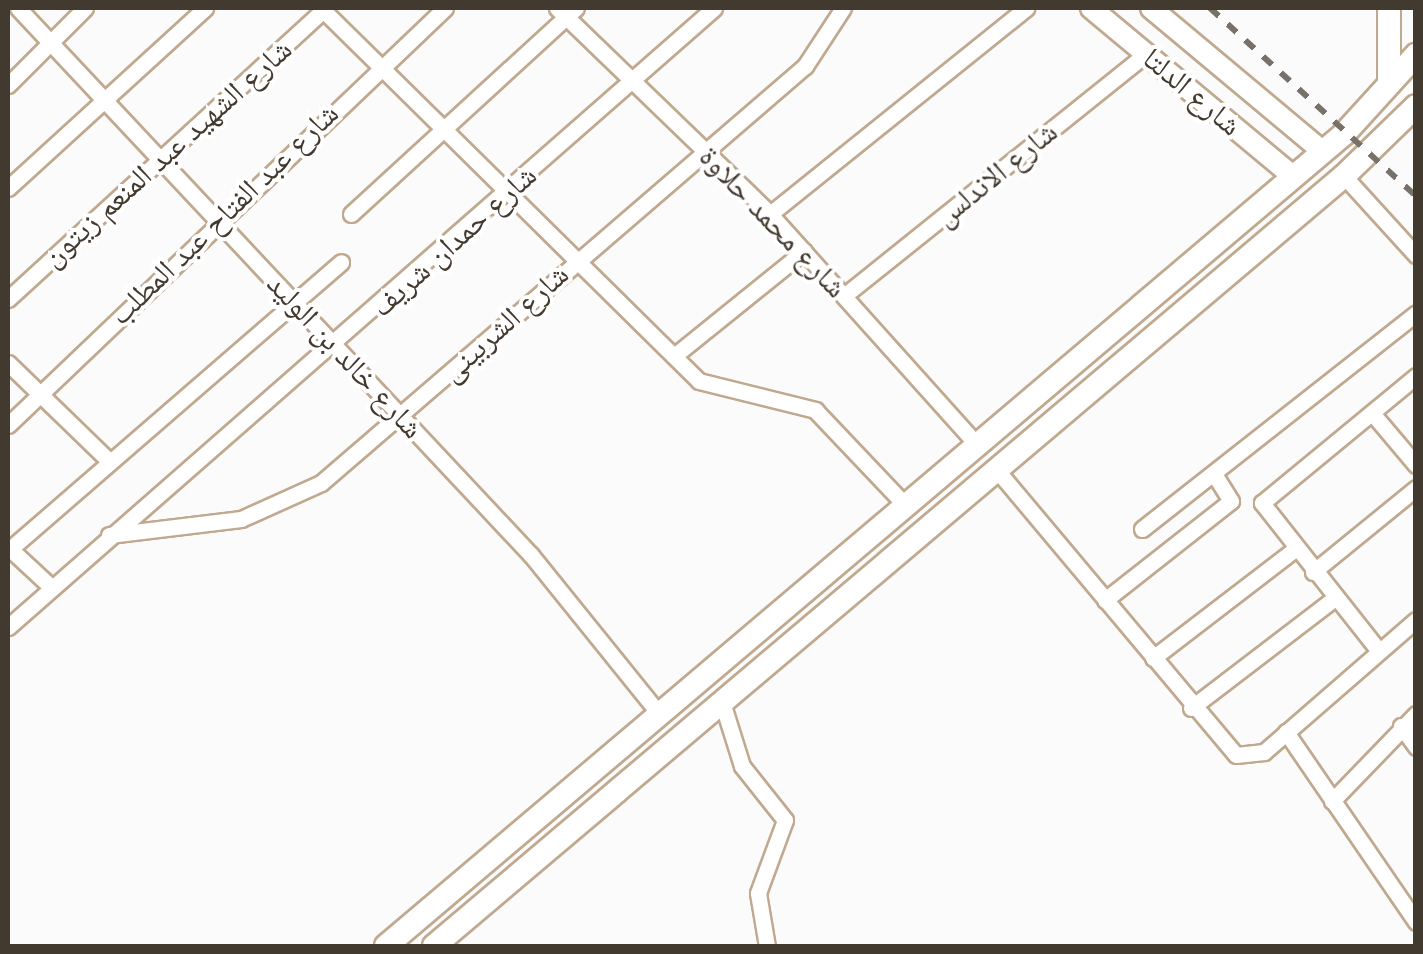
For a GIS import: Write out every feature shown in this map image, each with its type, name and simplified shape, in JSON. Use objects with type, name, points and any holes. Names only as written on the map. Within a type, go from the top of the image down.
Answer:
[{"type":"main road","points":[[1389,8],[1390,84]]},
{"type":"main road","points":[[386,946],[1324,152],[1416,55]]},
{"type":"main road","points":[[434,946],[1344,176],[1416,106]]},
{"type":"main road","points":[[733,653],[754,676]]},
{"type":"street","name":"شارع خالد بن الوليد","points":[[18,8],[531,555],[660,715]]},
{"type":"street","points":[[8,84],[85,8]]},
{"type":"street","points":[[8,188],[205,8]]},
{"type":"street","points":[[324,8],[581,256],[674,356],[718,391],[770,394],[815,410],[907,507]]},
{"type":"street","name":"شارع الشهيد عبد المنعم زيتون","points":[[8,299],[324,8]]},
{"type":"street","name":"شارع عبد الفتاح عبد المطلب","points":[[8,425],[380,64],[445,8]]},
{"type":"street","name":"شارع حمدان شريف","points":[[8,627],[109,535],[336,346],[714,8]]},
{"type":"street","name":"شارع الشربينى","points":[[109,535],[283,505],[401,416],[812,59],[843,8]]},
{"type":"street","points":[[770,214],[1026,8]]},
{"type":"street","name":"شارع الدلتا","points":[[1090,8],[1294,177]]},
{"type":"street","name":"شارع الدلتا","points":[[1151,8],[1324,152]]},
{"type":"street","points":[[351,214],[566,10]]},
{"type":"street","name":"شارع محمد حلاوة","points":[[566,10],[770,214],[978,447]]},
{"type":"street","name":"شارع الاندلس","points":[[845,295],[1146,54]]},
{"type":"street","points":[[1188,88],[1212,58]]},
{"type":"street","points":[[1344,176],[1416,255]]},
{"type":"street","points":[[674,356],[804,251]]},
{"type":"street","points":[[50,586],[9,548],[341,262]]},
{"type":"street","points":[[1142,528],[1215,475],[1416,313]]},
{"type":"street","points":[[8,364],[110,462]]},
{"type":"street","points":[[1379,650],[1294,550],[1262,503],[1416,376]]},
{"type":"street","points":[[1372,412],[1416,465]]},
{"type":"street","points":[[996,469],[1227,751],[1245,757],[1286,732],[1416,620]]},
{"type":"street","points":[[1105,600],[1231,501],[1215,475]]},
{"type":"street","points":[[1312,572],[1416,488]]},
{"type":"street","points":[[1153,658],[1294,550]]},
{"type":"street","points":[[1191,708],[1335,598]]},
{"type":"street","points":[[722,702],[742,766],[785,820],[758,894],[767,946]]},
{"type":"street","points":[[1332,801],[1416,714]]},
{"type":"street","points":[[1401,726],[1416,747]]},
{"type":"street","points":[[1286,732],[1416,922]]},
{"type":"railway","points":[[1210,8],[1416,196]]}]
